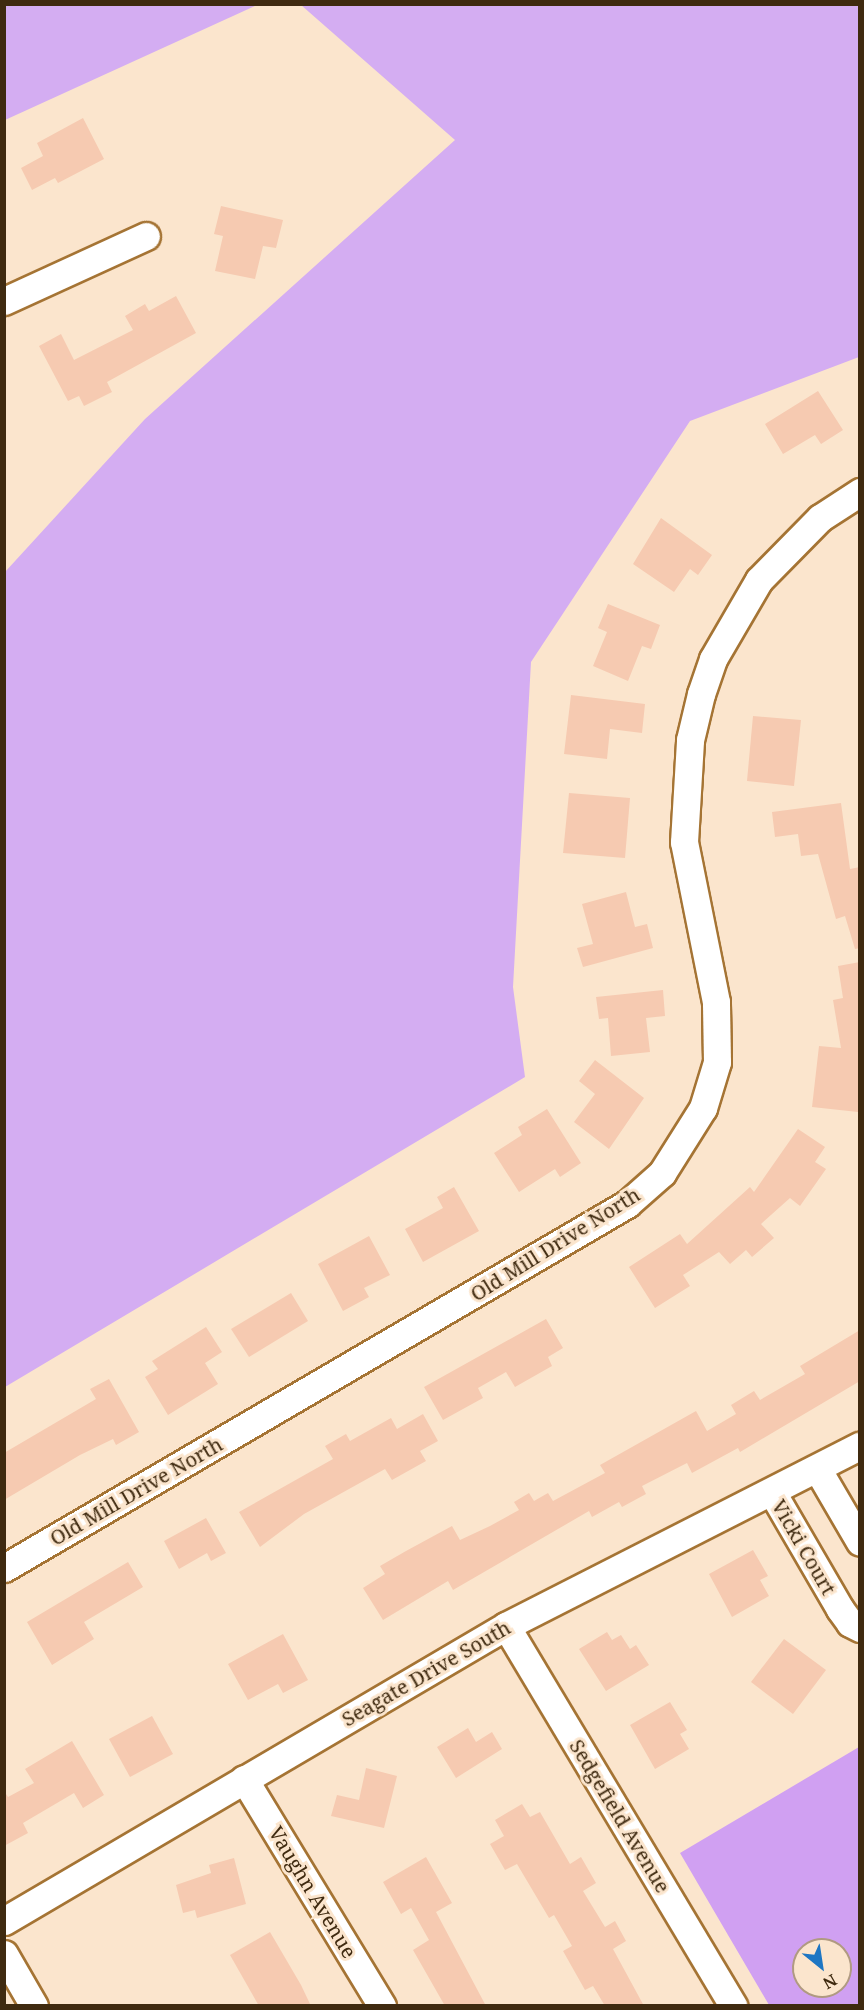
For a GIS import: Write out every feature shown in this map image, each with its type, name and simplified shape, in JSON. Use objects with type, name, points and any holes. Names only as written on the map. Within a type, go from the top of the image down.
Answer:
[{"type":"street","points":[[4,301],[146,236]]},
{"type":"street","name":"Old Mill Drive North","points":[[4,1568],[627,1204],[662,1173],[703,1108],[717,1062],[716,1002],[684,842],[690,740],[701,694],[718,649],[759,580],[820,518],[860,492]]},
{"type":"street","name":"Seagate Drive South","points":[[4,1921],[506,1626],[818,1470],[860,1446]]},
{"type":"street","points":[[818,1470],[860,1542]]},
{"type":"street","name":"Vicki Court","points":[[771,1492],[840,1609],[850,1623],[860,1628]]},
{"type":"street","name":"Sedgefield Avenue","points":[[506,1626],[733,2006]]},
{"type":"street","name":"Vaughn Avenue","points":[[244,1779],[382,2006]]},
{"type":"street","points":[[4,1954],[34,2006]]},
{"type":"shaded area","points":[[5,4],[257,4],[257,5],[5,120]]},
{"type":"shaded area","points":[[301,5],[859,5],[859,357],[690,421],[531,662],[513,987],[525,1077],[5,1387],[5,572],[145,419],[455,140]]},
{"type":"shaded area","points":[[859,1747],[859,2004],[769,2005],[680,1853]]},
{"type":"building","points":[[83,118],[104,159],[58,183],[55,178],[32,190],[21,168],[43,156],[37,143]]},
{"type":"building","points":[[221,206],[283,220],[276,248],[263,246],[255,279],[215,271],[223,236],[214,234]]},
{"type":"building","points":[[176,296],[196,333],[107,382],[112,392],[84,406],[79,396],[68,401],[39,346],[61,334],[74,360],[133,330],[125,316],[145,304],[149,311]]},
{"type":"building","points":[[818,391],[843,430],[821,444],[815,435],[783,454],[765,424]]},
{"type":"building","points":[[661,518],[712,555],[698,575],[690,569],[674,592],[633,564]]},
{"type":"building","points":[[608,604],[660,625],[651,649],[642,646],[628,681],[593,666],[607,632],[598,628]]},
{"type":"building","points":[[571,695],[645,704],[642,733],[610,729],[607,759],[564,754]]},
{"type":"building","points":[[753,716],[801,720],[794,786],[747,781]]},
{"type":"building","points":[[569,793],[630,798],[625,858],[563,853]]},
{"type":"building","points":[[841,803],[850,869],[860,867],[860,948],[855,949],[845,916],[836,919],[818,854],[801,856],[798,834],[775,837],[772,812]]},
{"type":"building","points":[[626,892],[635,927],[647,924],[653,948],[583,967],[577,948],[593,944],[582,904]]},
{"type":"building","points":[[860,962],[858,1112],[812,1107],[819,1046],[841,1048],[833,1000],[843,998],[838,966]]},
{"type":"building","points":[[663,990],[665,1016],[646,1018],[650,1052],[611,1056],[608,1018],[599,1019],[596,997]]},
{"type":"building","points":[[595,1060],[644,1098],[609,1149],[574,1122],[595,1094],[579,1081]]},
{"type":"building","points":[[547,1109],[581,1163],[560,1177],[555,1169],[519,1192],[494,1153],[522,1135],[518,1127]]},
{"type":"building","points":[[798,1129],[825,1147],[815,1162],[826,1169],[800,1206],[790,1198],[761,1224],[774,1238],[752,1257],[746,1250],[730,1264],[719,1252],[683,1275],[690,1286],[655,1308],[629,1267],[680,1234],[687,1244],[750,1187],[754,1192]]},
{"type":"building","points":[[454,1187],[479,1231],[423,1262],[405,1229],[443,1208],[437,1197]]},
{"type":"building","points":[[369,1236],[390,1275],[364,1288],[369,1297],[343,1311],[318,1264]]},
{"type":"building","points":[[291,1293],[308,1321],[249,1357],[231,1329]]},
{"type":"building","points":[[546,1319],[563,1348],[548,1357],[552,1366],[515,1387],[506,1372],[478,1388],[483,1398],[443,1420],[424,1387]]},
{"type":"building","points":[[206,1327],[222,1352],[205,1363],[218,1384],[168,1415],[145,1377],[158,1369],[152,1361]]},
{"type":"building","points":[[860,1330],[860,1381],[740,1452],[738,1448],[692,1473],[687,1463],[642,1486],[646,1494],[622,1507],[619,1502],[592,1517],[589,1511],[453,1590],[448,1581],[383,1620],[363,1588],[385,1574],[380,1566],[452,1526],[460,1540],[519,1510],[514,1502],[529,1493],[534,1501],[548,1493],[553,1501],[605,1473],[600,1465],[696,1411],[707,1431],[736,1414],[731,1405],[754,1391],[760,1400],[805,1374],[800,1366]]},
{"type":"building","points":[[109,1379],[139,1432],[116,1445],[113,1439],[80,1455],[4,1500],[4,1453],[96,1399],[90,1389]]},
{"type":"building","points":[[423,1414],[438,1441],[420,1451],[426,1461],[392,1480],[385,1469],[304,1514],[260,1547],[239,1512],[333,1459],[325,1446],[346,1434],[350,1441],[391,1418],[397,1429]]},
{"type":"building","points":[[206,1518],[226,1553],[211,1561],[207,1553],[179,1569],[164,1541]]},
{"type":"building","points":[[753,1550],[768,1576],[760,1580],[769,1596],[732,1617],[709,1574]]},
{"type":"building","points":[[128,1562],[143,1587],[84,1622],[94,1639],[52,1665],[27,1622]]},
{"type":"building","points":[[607,1632],[612,1640],[621,1635],[630,1649],[636,1645],[649,1665],[606,1691],[579,1649]]},
{"type":"building","points":[[283,1634],[308,1680],[283,1693],[278,1684],[248,1700],[228,1664]]},
{"type":"building","points":[[784,1639],[826,1670],[793,1714],[751,1682]]},
{"type":"building","points":[[670,1702],[687,1730],[680,1734],[689,1749],[655,1769],[630,1725]]},
{"type":"building","points":[[152,1716],[173,1754],[130,1777],[109,1739]]},
{"type":"building","points":[[468,1728],[476,1742],[492,1732],[502,1749],[456,1778],[437,1747]]},
{"type":"building","points":[[72,1741],[104,1795],[83,1808],[74,1793],[23,1823],[28,1833],[4,1846],[4,1791],[8,1797],[34,1783],[25,1769]]},
{"type":"building","points":[[366,1768],[397,1776],[384,1828],[331,1816],[337,1795],[359,1800]]},
{"type":"building","points":[[522,1804],[530,1817],[540,1812],[570,1864],[581,1857],[596,1883],[583,1891],[605,1927],[615,1921],[626,1941],[613,1949],[644,2006],[605,2006],[593,1986],[585,1990],[563,1951],[572,1946],[554,1915],[549,1918],[517,1864],[505,1870],[490,1844],[504,1836],[495,1820]]},
{"type":"building","points":[[426,1857],[452,1903],[436,1912],[486,2006],[445,2006],[413,1950],[429,1940],[411,1908],[401,1914],[383,1882]]},
{"type":"building","points":[[234,1858],[246,1904],[197,1918],[195,1910],[183,1913],[176,1885],[211,1873],[209,1865]]},
{"type":"building","points":[[270,1932],[311,2006],[259,2006],[230,1955]]}]
